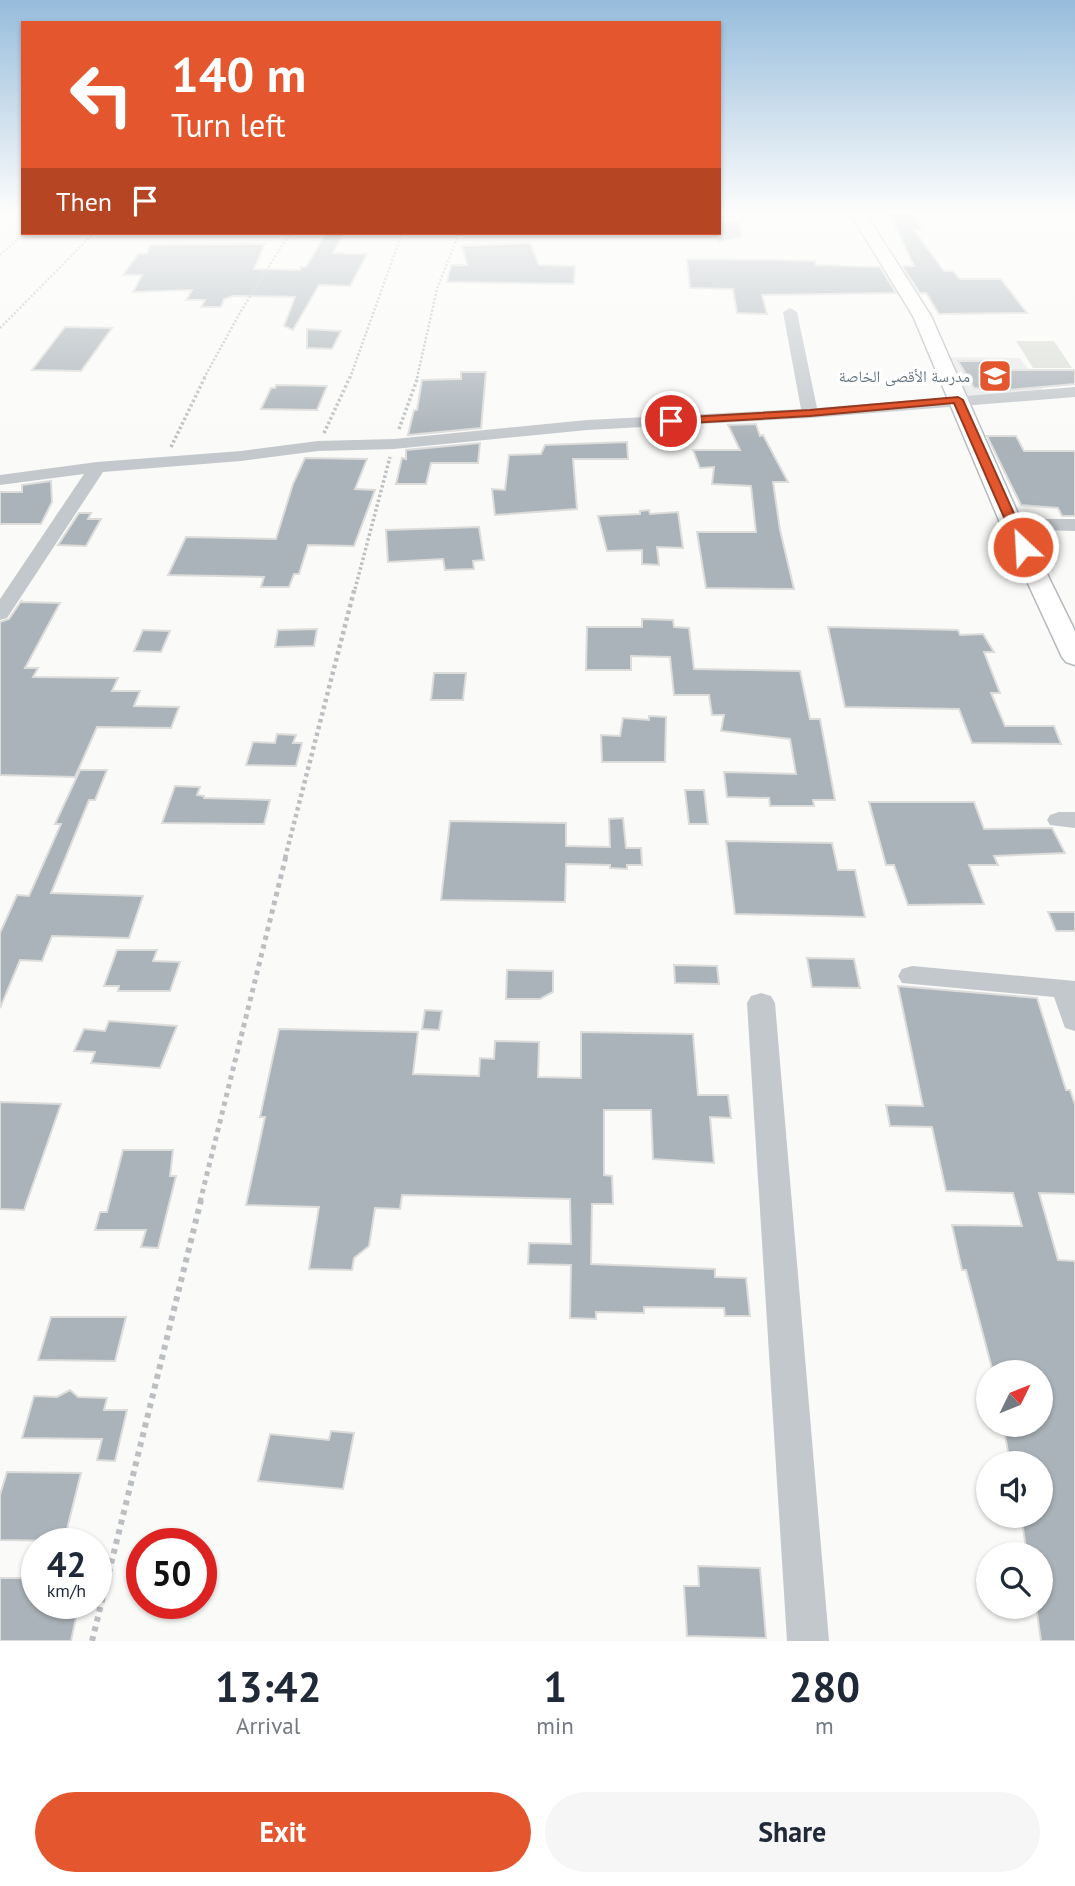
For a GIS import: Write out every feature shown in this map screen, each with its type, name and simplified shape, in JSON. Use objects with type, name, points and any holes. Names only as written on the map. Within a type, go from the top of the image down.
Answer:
[{"type":"main road","points":[[905,290],[922,316],[1012,525],[1075,657]]},
{"type":"street","points":[[790,312],[810,413]]},
{"type":"street","points":[[0,480],[97,467],[241,456],[318,446],[394,444],[587,425],[810,413],[1075,392]]},
{"type":"street","points":[[227,477],[241,456]]},
{"type":"street","points":[[0,614],[97,467]]},
{"type":"street","points":[[1012,525],[1075,525]]},
{"type":"street","points":[[912,976],[1066,988],[1075,1021]]},
{"type":"street","points":[[761,1003],[808,1641]]},
{"type":"path","points":[[0,328],[38,290]]},
{"type":"path","points":[[164,460],[196,392],[251,290]]},
{"type":"path","points":[[318,446],[348,383],[382,290]]},
{"type":"path","points":[[92,1641],[318,724],[394,444],[419,374],[437,290]]},
{"type":"shaded area","points":[[1016,341],[1054,341],[1072,368],[1033,368]]},
{"type":"shaded area","name":"مدرسة الأقصى الخاصة","points":[[946,357],[1020,358],[1046,394],[966,397]]},
{"type":"building","points":[[134,290],[316,290],[293,330],[284,326],[295,297],[233,296],[224,299],[221,307],[201,307],[205,300],[186,300],[192,290],[133,292]]},
{"type":"building","points":[[733,290],[894,290],[896,293],[762,295],[767,314],[737,313]]},
{"type":"building","points":[[918,290],[1009,290],[1027,313],[939,314],[926,293],[920,293]]},
{"type":"building","points":[[65,327],[112,328],[81,371],[32,370]]},
{"type":"building","points":[[307,329],[341,331],[332,349],[307,348]]},
{"type":"building","points":[[958,361],[999,361],[1005,370],[1075,370],[1075,384],[1009,390],[974,388]]},
{"type":"building","points":[[461,372],[486,372],[481,428],[408,435],[414,410],[417,410],[422,380],[461,379]]},
{"type":"building","points":[[276,385],[327,386],[317,410],[261,409],[271,388]]},
{"type":"building","points":[[756,424],[760,436],[763,435],[788,482],[773,482],[780,530],[794,589],[706,588],[697,532],[756,532],[751,486],[712,484],[714,467],[700,468],[693,450],[740,450],[728,425]]},
{"type":"building","points":[[987,436],[1016,436],[1024,451],[1075,451],[1075,516],[1062,516],[1058,508],[1021,505]]},
{"type":"building","points":[[627,442],[628,459],[573,459],[577,509],[495,515],[492,489],[505,490],[509,455],[541,454],[545,445]]},
{"type":"building","points":[[480,443],[478,463],[431,463],[426,484],[396,484],[402,458],[406,459],[406,450]]},
{"type":"building","points":[[305,458],[367,459],[355,489],[375,490],[354,546],[308,545],[299,574],[294,574],[289,587],[261,587],[264,577],[168,575],[186,537],[276,539],[293,484]]},
{"type":"building","points":[[51,481],[52,502],[41,524],[0,524],[0,492],[22,492],[22,485]]},
{"type":"building","points":[[649,510],[650,514],[678,512],[683,548],[657,547],[659,565],[642,564],[642,550],[607,551],[598,516],[640,514],[640,511]]},
{"type":"building","points":[[79,513],[91,513],[88,519],[101,519],[86,546],[58,545]]},
{"type":"building","points":[[479,527],[484,560],[473,561],[474,569],[445,570],[443,559],[388,562],[386,530]]},
{"type":"building","points":[[22,600],[21,602],[60,603],[25,668],[38,668],[33,677],[118,678],[112,691],[140,691],[134,706],[179,707],[171,728],[97,727],[75,777],[0,775],[0,622],[9,619]]},
{"type":"building","points":[[642,619],[673,620],[674,627],[689,628],[694,669],[800,671],[810,719],[820,719],[835,800],[813,800],[814,806],[770,806],[769,798],[727,797],[724,772],[796,774],[790,739],[721,731],[724,715],[712,715],[709,695],[674,695],[670,657],[631,656],[631,670],[586,670],[587,627],[642,627]]},
{"type":"building","points":[[828,627],[958,630],[960,635],[983,634],[994,652],[984,652],[1000,693],[991,693],[1005,726],[1054,726],[1061,744],[972,743],[959,709],[845,707]]},
{"type":"building","points":[[317,629],[314,646],[275,647],[278,630]]},
{"type":"building","points":[[143,630],[170,631],[161,652],[134,651]]},
{"type":"building","points":[[434,673],[466,673],[463,700],[431,700]]},
{"type":"building","points":[[649,716],[666,717],[665,762],[602,762],[601,735],[620,736],[623,718],[649,720]]},
{"type":"building","points":[[277,734],[296,735],[293,743],[302,743],[296,766],[246,765],[253,742],[275,743]]},
{"type":"building","points":[[80,770],[107,770],[95,800],[89,800],[51,893],[143,896],[129,938],[52,936],[42,961],[20,960],[0,1008],[0,933],[17,895],[29,896],[61,824],[55,824]]},
{"type":"building","points":[[175,786],[200,787],[197,795],[204,798],[270,800],[264,824],[162,823]]},
{"type":"building","points":[[685,790],[704,790],[708,824],[689,824]]},
{"type":"building","points":[[869,802],[974,802],[984,829],[1052,828],[1065,853],[994,856],[998,865],[969,865],[984,904],[908,905],[894,865],[886,865]]},
{"type":"building","points":[[623,818],[626,848],[641,848],[642,865],[627,865],[627,869],[610,868],[610,865],[566,864],[565,902],[441,900],[450,821],[566,823],[566,846],[610,847],[609,819]]},
{"type":"building","points":[[726,841],[832,843],[838,870],[855,870],[865,917],[735,914]]},
{"type":"building","points":[[1048,912],[1075,912],[1075,931],[1056,931]]},
{"type":"building","points":[[117,950],[157,950],[153,961],[180,962],[170,991],[118,991],[119,986],[104,986]]},
{"type":"building","points":[[807,958],[854,959],[860,988],[812,987]]},
{"type":"building","points":[[674,965],[717,966],[719,984],[675,983]]},
{"type":"building","points":[[507,970],[553,971],[553,992],[540,999],[506,999]]},
{"type":"building","points":[[898,986],[1037,998],[1066,1090],[1070,1090],[1075,1105],[1075,1194],[1039,1193],[1058,1260],[1075,1261],[1075,1641],[1041,1641],[1038,1619],[1053,1619],[1053,1542],[1025,1542],[1023,1528],[1053,1528],[1053,1451],[1008,1451],[1005,1437],[1054,1437],[1054,1360],[990,1360],[966,1270],[962,1270],[952,1225],[1022,1226],[1013,1193],[946,1191],[932,1127],[890,1126],[886,1105],[923,1106]]},
{"type":"building","points":[[425,1010],[442,1011],[439,1030],[422,1029]]},
{"type":"building","points":[[109,1021],[177,1026],[160,1068],[91,1063],[95,1052],[74,1051],[84,1029],[105,1031]]},
{"type":"building","points":[[279,1029],[418,1032],[413,1074],[479,1076],[480,1058],[494,1059],[495,1041],[539,1042],[538,1077],[581,1078],[581,1032],[693,1034],[698,1095],[728,1095],[731,1118],[710,1117],[714,1163],[653,1159],[651,1110],[604,1110],[604,1175],[612,1176],[613,1204],[592,1204],[591,1264],[715,1269],[715,1277],[746,1278],[750,1316],[725,1316],[724,1308],[644,1307],[644,1313],[596,1312],[596,1319],[570,1318],[571,1265],[528,1264],[529,1243],[571,1244],[570,1199],[402,1195],[400,1209],[375,1208],[369,1246],[354,1258],[352,1270],[309,1269],[319,1207],[246,1205],[265,1117],[260,1117]]},
{"type":"building","points":[[0,1102],[61,1104],[24,1210],[0,1209]]},
{"type":"building","points":[[123,1150],[173,1150],[170,1176],[176,1176],[158,1248],[141,1247],[146,1230],[95,1230],[100,1212],[107,1212]]},
{"type":"building","points":[[51,1317],[126,1317],[115,1361],[38,1360]]},
{"type":"building","points":[[70,1390],[78,1397],[107,1398],[104,1410],[127,1410],[115,1461],[97,1460],[102,1439],[22,1438],[34,1396],[57,1397]]},
{"type":"building","points":[[331,1431],[354,1433],[343,1489],[258,1481],[270,1434],[329,1440]]},
{"type":"building","points":[[7,1472],[81,1473],[67,1528],[21,1528],[21,1540],[0,1540],[0,1495]]},
{"type":"building","points":[[698,1566],[760,1568],[766,1638],[687,1636],[684,1586],[699,1586]]},
{"type":"building","points":[[0,1578],[21,1578],[21,1619],[76,1619],[71,1641],[0,1641]]},
{"type":"place","name":"مدرسة الأقصى الخاصة","points":[[995,376]]},
{"type":"route","points":[[671,421],[810,413],[958,400],[1023,547]]}]
